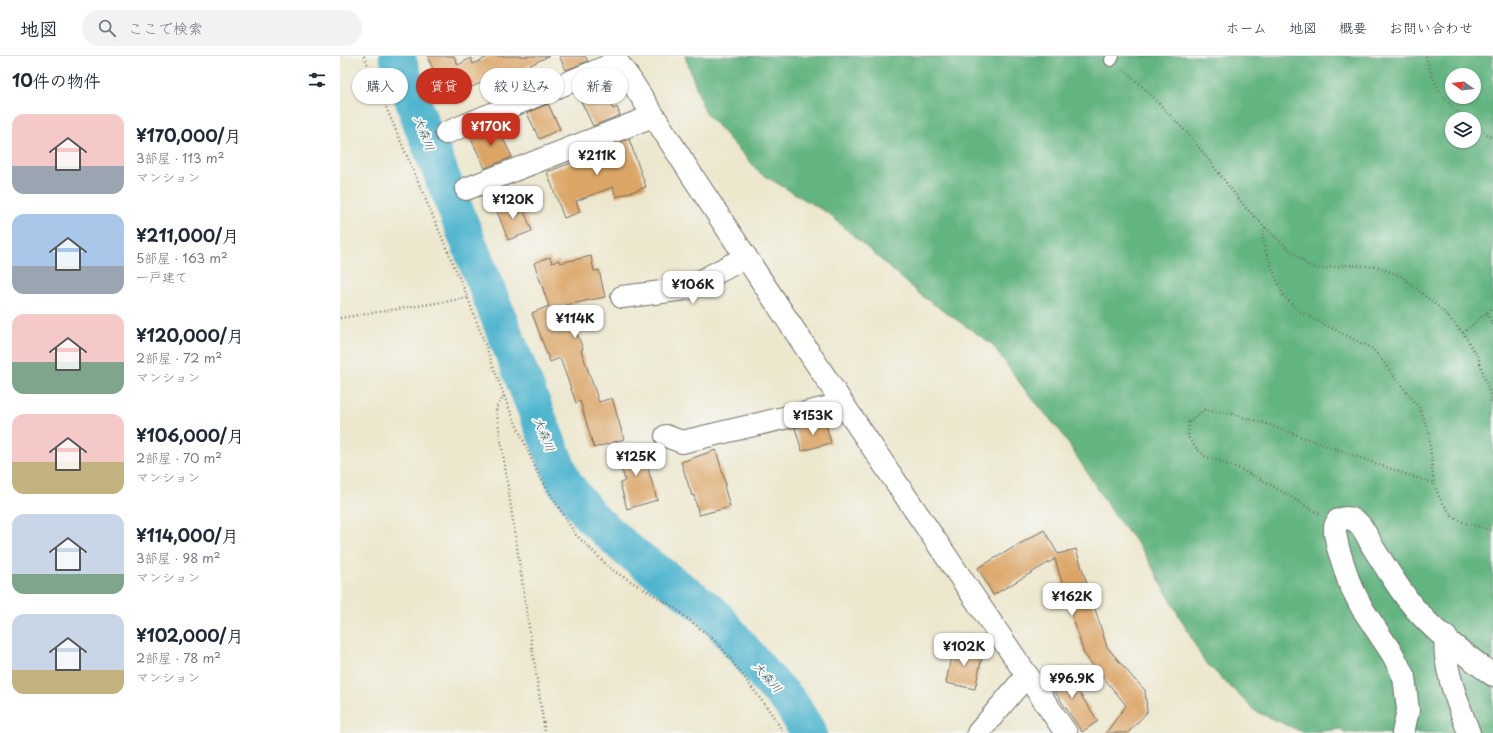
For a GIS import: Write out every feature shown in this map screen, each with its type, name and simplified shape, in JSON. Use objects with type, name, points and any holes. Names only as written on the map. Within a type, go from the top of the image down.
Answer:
[{"type":"street","points":[[446,133],[615,59],[843,404],[1066,733]]},
{"type":"street","points":[[466,189],[653,116]]},
{"type":"street","points":[[622,297],[686,289],[746,257]]},
{"type":"street","points":[[666,436],[682,442],[843,404]]},
{"type":"street","points":[[1402,733],[1408,710],[1404,677],[1393,655],[1362,608],[1349,582],[1338,548],[1335,526],[1338,520],[1353,520],[1359,524],[1373,548],[1408,600],[1422,616],[1464,653],[1493,675]]},
{"type":"street","points":[[1446,638],[1445,647],[1453,691],[1469,733]]},
{"type":"street","points":[[978,733],[1027,675]]},
{"type":"path","points":[[364,56],[468,298],[504,396],[539,476],[576,535],[612,570],[672,606],[719,644],[771,713],[784,733]]},
{"type":"path","points":[[1426,56],[1432,77],[1441,93],[1457,112]]},
{"type":"path","points":[[1112,58],[1147,91],[1190,136],[1245,207],[1309,266],[1322,270],[1346,265],[1378,267],[1401,276],[1441,309],[1463,333],[1478,356],[1493,404]]},
{"type":"path","points":[[1481,130],[1493,139]]},
{"type":"path","points":[[1265,227],[1262,237],[1265,250],[1283,295],[1300,312],[1373,349],[1420,409],[1429,432],[1434,483],[1440,499],[1452,516],[1463,522],[1493,531]]},
{"type":"path","points":[[340,318],[468,298]]},
{"type":"path","points":[[1463,333],[1493,307]]},
{"type":"path","points":[[1486,313],[1493,326]]},
{"type":"path","points":[[504,396],[496,408],[545,733]]},
{"type":"path","points":[[1335,526],[1310,508],[1266,482],[1238,468],[1205,456],[1197,449],[1188,437],[1189,422],[1204,410],[1228,413],[1264,423],[1434,483]]},
{"type":"green space","points":[[685,56],[1493,56],[1493,733],[1345,733],[1341,729],[1305,733],[1255,711],[1204,661],[1144,552],[1115,516],[1061,432],[1025,390],[992,344],[922,296],[829,214],[760,173],[705,112]]},
{"type":"building","points":[[427,56],[454,56],[458,65],[471,58],[473,64],[490,56],[549,56],[524,68],[480,68],[480,83],[472,87],[472,68],[433,68]]},
{"type":"building","points":[[559,56],[585,56],[588,61],[566,70]]},
{"type":"building","points":[[548,104],[560,129],[539,139],[527,113]]},
{"type":"building","points":[[582,104],[610,104],[613,109],[617,107],[620,115],[593,126]]},
{"type":"building","points":[[497,126],[512,157],[485,168],[470,137]]},
{"type":"building","points":[[629,139],[646,187],[616,197],[613,187],[576,201],[580,212],[564,218],[547,172],[587,157],[586,155]]},
{"type":"building","points":[[513,198],[519,213],[524,211],[532,231],[508,240],[495,206]]},
{"type":"building","points":[[591,256],[594,271],[599,270],[605,297],[566,305],[583,349],[581,350],[599,402],[612,398],[624,439],[594,448],[580,401],[576,403],[560,358],[550,362],[532,313],[549,306],[534,263],[550,257],[552,263],[559,260],[560,263]]},
{"type":"building","points":[[825,421],[831,443],[802,451],[795,428]]},
{"type":"building","points":[[641,444],[657,500],[627,509],[620,483],[625,481],[617,450]]},
{"type":"building","points":[[716,450],[726,485],[724,486],[730,507],[699,515],[694,495],[692,496],[681,462]]},
{"type":"building","points":[[1044,530],[1058,554],[1076,549],[1107,647],[1145,690],[1147,712],[1128,733],[1106,733],[1126,705],[1084,654],[1055,559],[993,595],[978,568]]},
{"type":"building","points":[[953,646],[983,652],[975,689],[946,683]]},
{"type":"building","points":[[1061,666],[1098,721],[1082,732],[1045,677]]},
{"type":"waterway","name":"大森川","points":[[397,56],[420,121],[564,482],[591,517],[630,552],[712,612],[768,679],[790,702],[809,733]]}]
